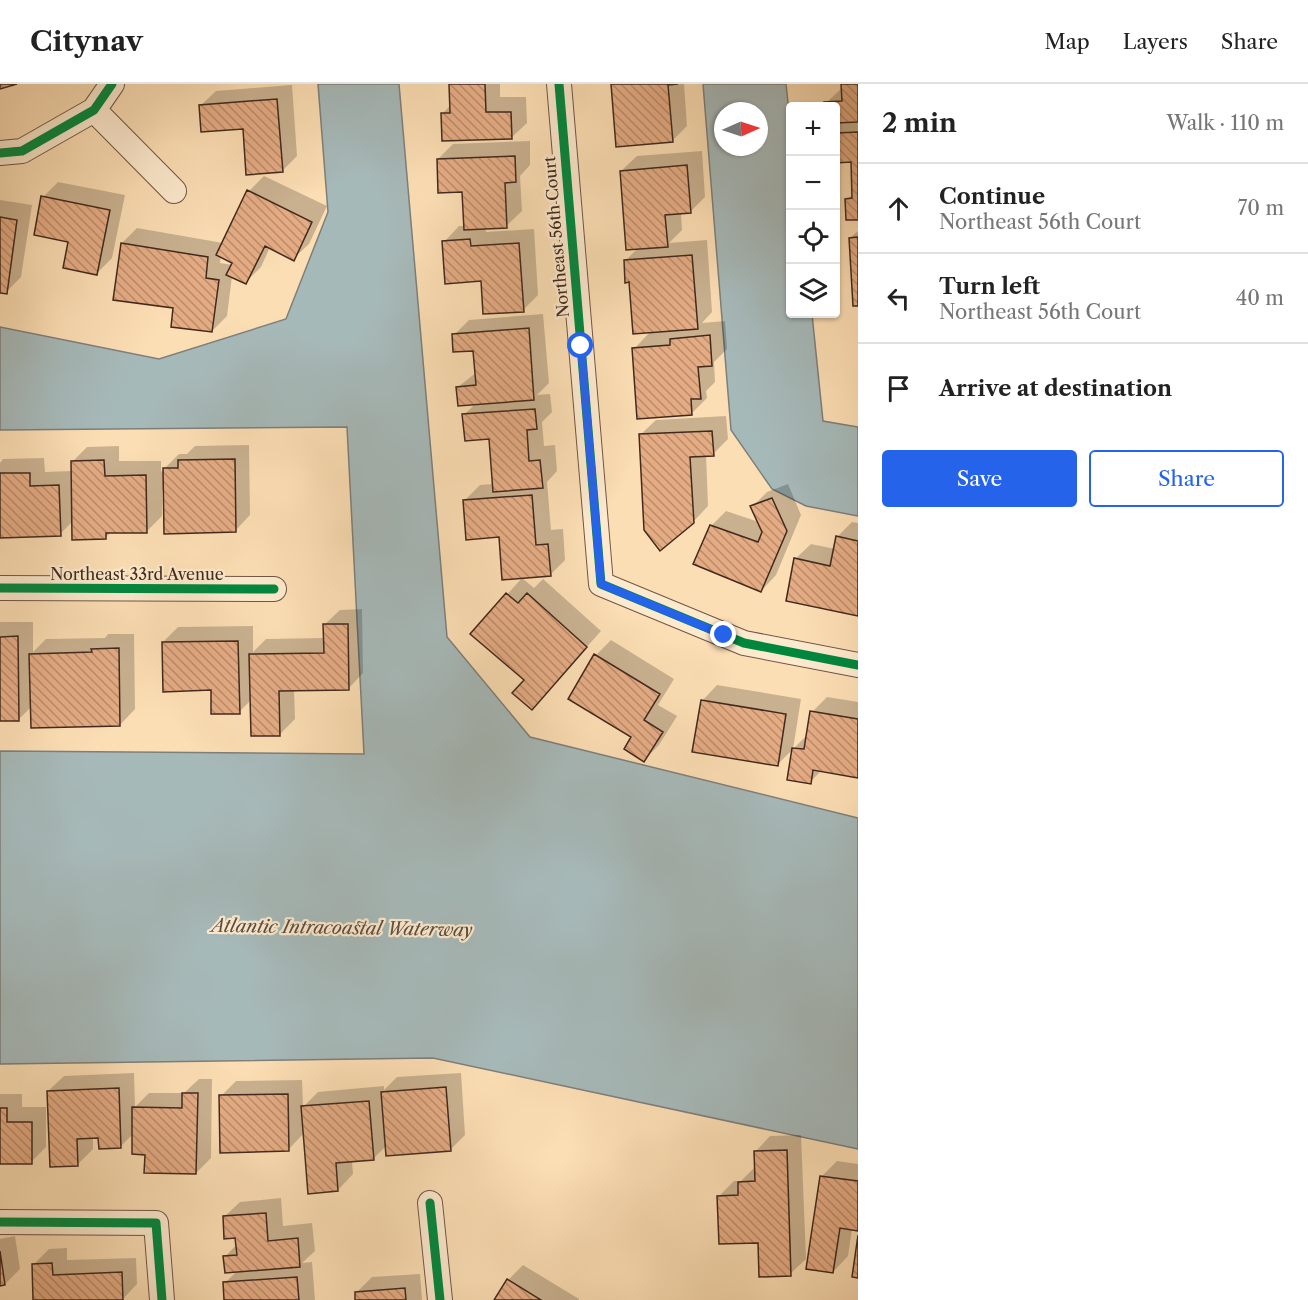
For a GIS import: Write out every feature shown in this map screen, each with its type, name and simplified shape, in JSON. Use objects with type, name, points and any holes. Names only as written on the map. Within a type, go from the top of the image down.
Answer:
[{"type":"street","points":[[0,153],[22,151],[94,110],[112,84]]},
{"type":"street","name":"Northeast 56th Court","points":[[559,84],[601,584],[744,643],[858,665]]},
{"type":"street","points":[[94,110],[174,191]]},
{"type":"street","name":"Northeast 33rd Avenue","points":[[0,588],[274,589]]},
{"type":"street","points":[[430,1203],[440,1300]]},
{"type":"street","points":[[0,1222],[156,1224],[162,1300]]},
{"type":"water","name":"Atlantic Intracoastal Waterway","points":[[318,84],[399,84],[447,637],[530,737],[858,818],[858,1149],[433,1058],[0,1064],[0,751],[364,754],[347,427],[0,430],[0,327],[159,359],[286,319],[328,212]]},
{"type":"water","points":[[703,84],[786,84],[788,102],[786,102],[786,318],[812,318],[823,421],[858,427],[858,516],[806,506],[772,489],[731,430]]},
{"type":"building","points":[[0,84],[17,84],[0,89]]},
{"type":"building","points":[[449,84],[485,84],[486,112],[511,112],[512,139],[442,141],[441,113],[450,113]]},
{"type":"building","points":[[611,84],[678,84],[668,85],[673,142],[616,147]]},
{"type":"building","points":[[841,84],[858,84],[858,122],[840,123],[840,102],[824,102],[842,101]]},
{"type":"building","points":[[277,99],[283,172],[246,175],[243,129],[201,132],[199,105]]},
{"type":"building","points":[[858,132],[858,220],[846,220],[845,199],[852,198],[851,162],[840,163],[840,133]]},
{"type":"building","points":[[515,156],[516,182],[505,183],[507,228],[464,230],[462,192],[438,193],[437,159]]},
{"type":"building","points":[[687,165],[691,213],[665,215],[668,247],[626,250],[620,171]]},
{"type":"building","points":[[247,190],[312,222],[294,261],[265,246],[246,284],[226,275],[232,263],[216,255]]},
{"type":"building","points":[[41,196],[110,210],[97,275],[63,268],[68,242],[34,235]]},
{"type":"building","points":[[0,217],[17,220],[7,294],[0,293]]},
{"type":"building","points":[[858,237],[858,306],[853,306],[849,238]]},
{"type":"building","points":[[470,239],[471,246],[519,243],[524,312],[483,314],[481,281],[445,284],[442,241]]},
{"type":"building","points":[[121,243],[208,257],[206,278],[219,280],[212,332],[171,327],[173,308],[113,300]]},
{"type":"building","points":[[692,255],[698,329],[633,334],[629,282],[625,283],[624,260]]},
{"type":"building","points":[[529,328],[534,400],[458,406],[456,387],[476,385],[473,351],[453,352],[452,334]]},
{"type":"building","points":[[710,335],[712,366],[698,367],[701,399],[691,399],[692,415],[637,419],[632,348],[670,345],[670,339]]},
{"type":"building","points":[[535,409],[537,429],[527,430],[529,461],[540,460],[543,488],[493,492],[489,439],[465,441],[462,414]]},
{"type":"building","points":[[712,431],[714,456],[690,457],[694,523],[660,551],[644,530],[639,434]]},
{"type":"building","points":[[235,459],[236,532],[164,534],[163,468],[178,468],[178,460]]},
{"type":"building","points":[[104,460],[105,476],[146,475],[147,533],[106,533],[106,539],[72,540],[71,461]]},
{"type":"building","points":[[0,473],[30,473],[30,486],[59,485],[61,536],[0,538]]},
{"type":"building","points":[[532,495],[536,545],[548,544],[551,576],[502,580],[499,537],[466,540],[463,500]]},
{"type":"building","points":[[772,498],[787,531],[761,592],[693,564],[710,525],[758,542],[762,532],[750,506]]},
{"type":"building","points":[[836,536],[858,541],[858,616],[786,601],[794,558],[830,566]]},
{"type":"building","points":[[506,593],[518,603],[527,593],[587,647],[532,710],[512,693],[524,680],[470,634]]},
{"type":"building","points":[[323,624],[348,624],[349,690],[279,691],[280,736],[251,736],[249,654],[324,653]]},
{"type":"building","points":[[18,636],[19,721],[0,721],[0,637]]},
{"type":"building","points":[[238,641],[240,714],[211,714],[211,690],[163,692],[162,642]]},
{"type":"building","points":[[119,648],[120,726],[31,728],[29,654],[92,652],[91,649]]},
{"type":"building","points":[[594,654],[660,694],[644,720],[663,732],[644,762],[624,749],[631,737],[568,699]]},
{"type":"building","points":[[701,700],[786,714],[778,766],[692,752]]},
{"type":"building","points":[[810,711],[858,719],[858,778],[813,770],[811,784],[787,780],[792,748],[804,749]]},
{"type":"building","points":[[446,1087],[451,1151],[386,1156],[381,1092]]},
{"type":"building","points":[[119,1088],[121,1148],[99,1149],[98,1138],[77,1139],[78,1166],[50,1167],[47,1091]]},
{"type":"building","points":[[182,1093],[198,1093],[196,1174],[144,1173],[145,1155],[132,1154],[132,1107],[182,1108]]},
{"type":"building","points":[[288,1094],[289,1151],[220,1153],[219,1095]]},
{"type":"building","points":[[369,1101],[374,1160],[336,1163],[338,1191],[308,1194],[301,1106]]},
{"type":"building","points":[[0,1108],[7,1108],[7,1122],[32,1122],[32,1164],[0,1164]]},
{"type":"building","points":[[787,1150],[791,1276],[759,1277],[758,1243],[719,1244],[717,1196],[738,1195],[738,1182],[755,1181],[754,1151]]},
{"type":"building","points":[[820,1176],[858,1181],[858,1231],[840,1228],[833,1273],[806,1269]]},
{"type":"building","points":[[266,1213],[268,1241],[298,1238],[300,1267],[225,1273],[223,1256],[237,1255],[235,1238],[224,1239],[223,1216]]},
{"type":"building","points":[[858,1235],[858,1278],[852,1277]]},
{"type":"building","points":[[0,1251],[5,1285],[0,1286]]},
{"type":"building","points":[[52,1263],[53,1275],[122,1272],[123,1300],[33,1300],[32,1264]]},
{"type":"building","points":[[297,1277],[299,1300],[224,1300],[223,1282]]},
{"type":"building","points":[[507,1279],[541,1300],[494,1300]]},
{"type":"building","points":[[405,1288],[406,1300],[355,1300],[355,1292]]},
{"type":"cycle path","points":[[0,153],[22,151],[94,110],[112,84]]},
{"type":"cycle path","points":[[559,84],[601,584],[744,643],[858,665]]},
{"type":"cycle path","points":[[0,588],[274,589]]},
{"type":"cycle path","points":[[430,1203],[440,1300]]},
{"type":"cycle path","points":[[0,1222],[156,1223],[162,1300]]},
{"type":"route","points":[[581,346],[601,584],[724,635]]}]
